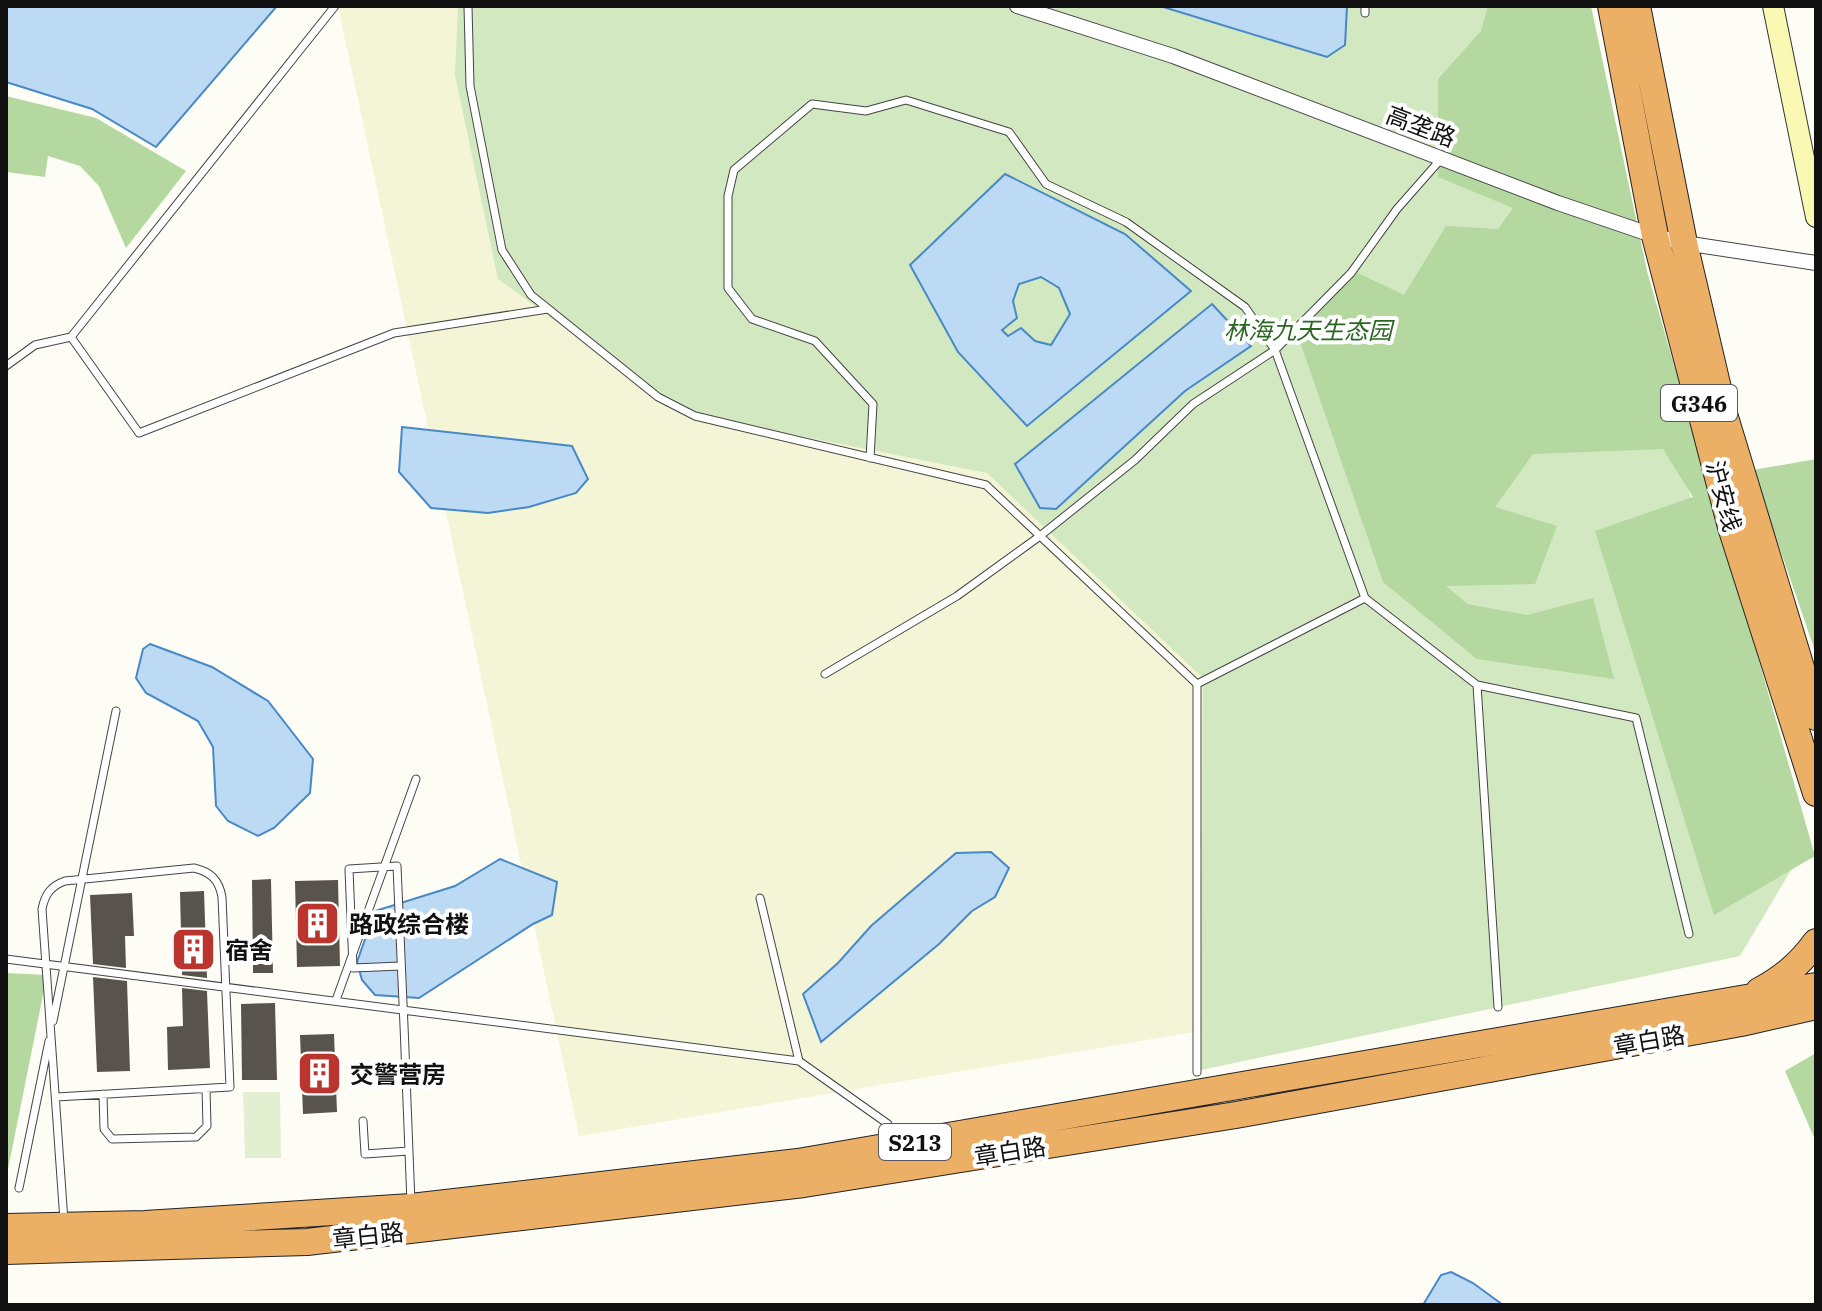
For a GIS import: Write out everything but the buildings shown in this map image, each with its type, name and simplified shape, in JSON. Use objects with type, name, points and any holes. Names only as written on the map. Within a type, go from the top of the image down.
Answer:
[{"type":"highway","name":"沪安线","points":[[1611,6],[1655,236],[1731,527],[1816,793]]},
{"type":"highway","name":"沪安线","points":[[1637,6],[1684,243],[1724,414],[1816,717]]},
{"type":"highway","points":[[1747,997],[1784,977],[1816,942]]},
{"type":"highway","name":"章白路","points":[[6,1227],[145,1224],[411,1207],[798,1162],[1816,986]]},
{"type":"highway","name":"章白路","points":[[6,1251],[307,1242],[804,1184],[1236,1115],[1741,1023],[1816,1006]]},
{"type":"highway","points":[[1741,1023],[1816,1022]]},
{"type":"street","name":"高垄路","points":[[1017,6],[1173,56],[1558,203],[1655,236],[1816,263]]},
{"type":"street","points":[[1773,6],[1816,217]]},
{"type":"lane","points":[[6,366],[35,345],[71,337],[335,6]]},
{"type":"lane","points":[[468,6],[470,86],[502,250],[531,295],[658,397],[695,416],[986,485],[1197,684],[1197,1072]]},
{"type":"lane","points":[[870,458],[873,404],[815,341],[752,319],[728,288],[728,196],[734,170],[812,104],[866,111],[906,100],[1009,132],[1046,184],[1126,222],[1245,307],[1275,350],[1365,598],[1477,685],[1636,718],[1689,934]]},
{"type":"lane","points":[[825,674],[957,596],[1040,536],[1135,460],[1193,404],[1275,350],[1351,273],[1397,209],[1443,158]]},
{"type":"lane","points":[[71,337],[139,433],[394,333],[548,309]]},
{"type":"lane","points":[[1197,684],[1365,598]]},
{"type":"lane","points":[[1477,685],[1498,1007]]},
{"type":"lane","points":[[19,1188],[116,711]]},
{"type":"lane","points":[[336,1000],[416,779]]},
{"type":"lane","points":[[401,966],[353,968],[349,869],[397,866],[411,1207]]},
{"type":"lane","points":[[56,1097],[230,1087],[222,897],[213,876],[205,870],[194,868],[65,881],[51,888],[46,895],[42,909],[64,1226]]},
{"type":"lane","points":[[760,898],[799,1061]]},
{"type":"lane","points":[[6,959],[799,1061],[888,1124]]},
{"type":"lane","points":[[103,1094],[104,1129],[112,1139],[181,1138],[196,1137],[206,1130],[206,1089]]},
{"type":"lane","points":[[363,1121],[365,1154],[409,1151]]},
{"type":"green space","points":[[338,6],[1036,6],[1697,947],[579,1136]]},
{"type":"green space","name":"林海九天生态园","points":[[458,6],[1575,6],[1629,287],[1797,860],[1740,956],[1201,1070],[1203,678],[987,473],[679,412],[498,279],[455,75]]},
{"type":"green space","points":[[1488,6],[1591,6],[1647,271],[1815,856],[1714,915],[1595,531],[1693,497],[1663,449],[1533,454],[1495,507],[1557,526],[1535,584],[1446,586],[1467,604],[1527,615],[1593,598],[1614,679],[1477,659],[1383,582],[1296,330],[1358,273],[1404,295],[1446,226],[1498,229],[1513,208],[1438,177],[1438,79],[1481,31]]},
{"type":"green space","points":[[6,96],[96,118],[186,171],[126,248],[99,186],[80,166],[48,156],[45,177],[6,172]]},
{"type":"green space","points":[[1816,459],[1816,654],[1753,470]]},
{"type":"green space","points":[[6,973],[47,975],[6,1179]]},
{"type":"green space","points":[[1816,1053],[1816,1142],[1785,1071]]},
{"type":"green space","points":[[243,1092],[280,1092],[281,1158],[245,1158]]},
{"type":"water","points":[[6,6],[277,6],[156,147],[92,109],[6,82]]},
{"type":"water","points":[[1160,6],[1347,6],[1345,45],[1327,57]]},
{"type":"water","points":[[1005,174],[1125,234],[1191,291],[1027,426],[958,352],[910,265]],"holes":[[[1041,277],[1059,288],[1070,314],[1051,345],[1035,341],[1021,328],[1008,336],[1002,330],[1017,318],[1013,301],[1019,284]]]},
{"type":"water","points":[[1212,304],[1251,346],[1185,391],[1056,509],[1040,508],[1015,464]]},
{"type":"water","points":[[402,427],[572,446],[588,479],[576,493],[529,507],[488,513],[431,508],[399,472]]},
{"type":"water","points":[[150,644],[212,667],[268,701],[313,759],[310,793],[274,828],[258,836],[228,821],[216,806],[213,747],[198,721],[146,693],[136,678],[143,649]]},
{"type":"water","points":[[991,852],[1009,868],[995,897],[972,911],[939,944],[821,1042],[803,994],[838,963],[871,926],[956,853]]},
{"type":"water","points":[[500,859],[557,882],[552,915],[533,924],[419,998],[375,995],[362,980],[357,962],[375,911],[455,886]]},
{"type":"water","points":[[1451,1272],[1473,1283],[1503,1305],[1423,1305],[1441,1275]]},
{"type":"place","name":"路政综合楼","points":[[318,924]]},
{"type":"place","name":"宿舍","points":[[194,950]]},
{"type":"place","name":"交警营房","points":[[319,1074]]}]
